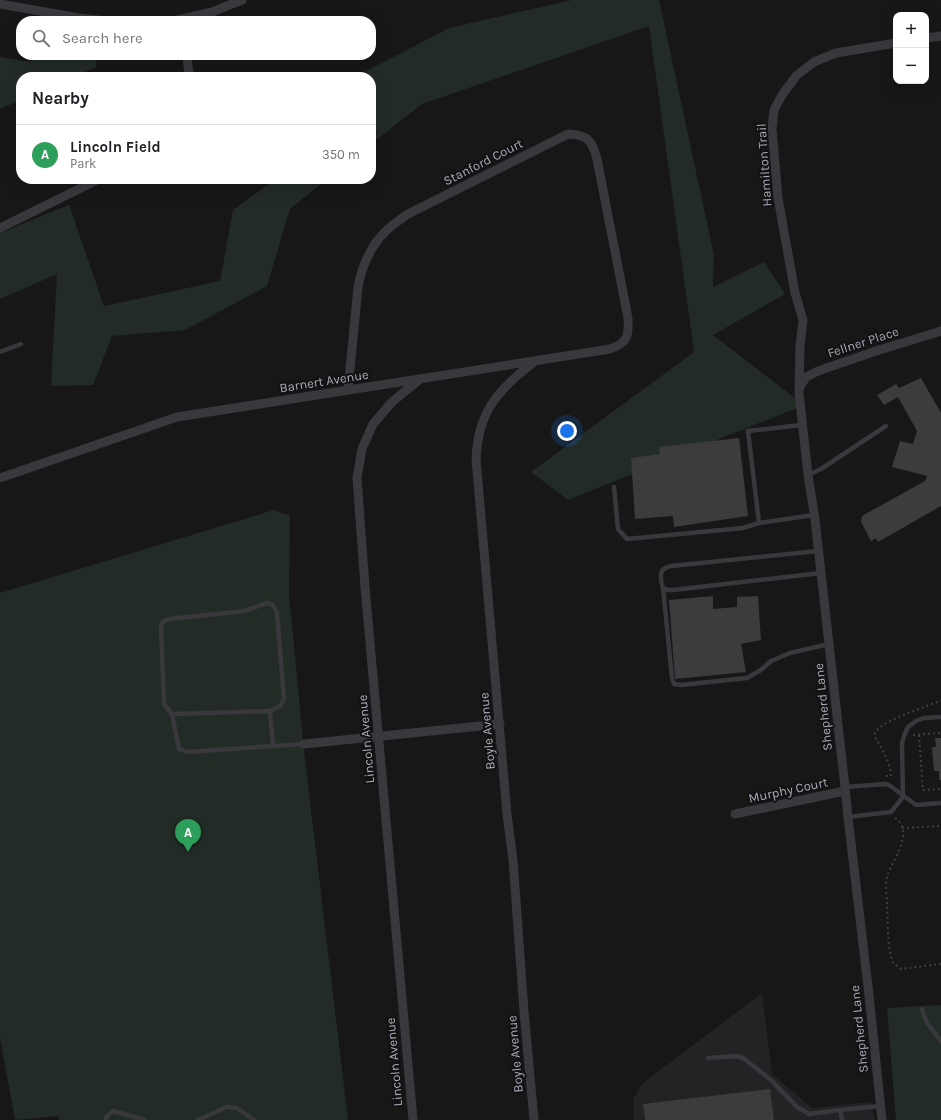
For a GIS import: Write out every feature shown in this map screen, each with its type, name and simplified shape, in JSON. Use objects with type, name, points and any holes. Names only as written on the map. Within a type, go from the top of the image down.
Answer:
[{"type":"street","points":[[196,16],[212,12],[242,0]]},
{"type":"street","points":[[0,4],[68,16]]},
{"type":"street","points":[[929,38],[941,36]]},
{"type":"street","name":"Hamilton Trail","points":[[795,293],[778,198],[772,129],[774,110],[782,95],[797,75],[814,62],[836,53],[893,44]]},
{"type":"street","points":[[187,60],[189,72]]},
{"type":"street","name":"Stanford Court","points":[[348,390],[358,287],[361,274],[371,251],[384,232],[406,215],[568,134],[578,134],[587,138],[595,150],[626,309]]},
{"type":"street","points":[[0,228],[89,184]]},
{"type":"street","name":"Shepherd Lane","points":[[795,293],[803,320],[800,346],[799,393],[821,573],[882,1120]]},
{"type":"street","name":"Barnert Avenue","points":[[0,478],[177,417],[610,350],[619,346],[626,340],[629,330],[626,309]]},
{"type":"street","name":"Fellner Place","points":[[800,387],[806,378],[818,371],[941,331]]},
{"type":"street","name":"Boyle Avenue","points":[[534,1120],[513,860],[476,459],[477,444],[483,420],[495,398],[518,374],[535,361]]},
{"type":"street","name":"Lincoln Avenue","points":[[413,1120],[378,737],[357,478],[362,449],[374,424],[392,402],[420,379]]},
{"type":"street","points":[[304,744],[500,724]]},
{"type":"street","name":"Murphy Court","points":[[735,814],[845,789]]},
{"type":"lane","points":[[0,352],[21,344]]},
{"type":"lane","points":[[759,523],[748,431],[803,425]]},
{"type":"lane","points":[[808,475],[822,469],[886,426]]},
{"type":"lane","points":[[614,486],[618,528],[626,538],[744,528],[759,523],[814,515]]},
{"type":"lane","points":[[818,551],[671,566],[663,569],[661,572],[672,678],[674,684],[681,685],[747,678],[771,662],[790,653],[829,644]]},
{"type":"lane","points":[[663,588],[672,590],[821,573]]},
{"type":"lane","points":[[172,714],[270,711],[280,706],[284,700],[277,612],[273,605],[267,603],[244,611],[169,619],[164,621],[162,626],[164,704],[172,714],[179,749],[187,752],[304,744]]},
{"type":"lane","points":[[270,711],[273,746]]},
{"type":"lane","points":[[848,817],[891,812],[903,797],[902,743],[908,727],[916,721],[924,718],[941,717]]},
{"type":"lane","points":[[845,789],[885,784],[889,785],[903,797],[916,805],[941,803]]},
{"type":"lane","points":[[922,1009],[927,1023],[941,1041]]},
{"type":"lane","points":[[708,1058],[738,1056],[743,1058],[771,1080],[797,1107],[809,1114],[880,1106]]},
{"type":"lane","points":[[198,1120],[227,1107],[237,1108],[254,1120]]},
{"type":"lane","points":[[840,1110],[842,1120]]},
{"type":"lane","points":[[106,1120],[106,1117],[113,1111],[145,1120]]},
{"type":"path","points":[[881,777],[891,776],[891,772],[883,751],[874,735],[878,728],[900,716],[935,704],[941,700]]},
{"type":"path","points":[[904,736],[941,733]]},
{"type":"path","points":[[919,735],[924,790],[941,789]]},
{"type":"path","points":[[892,817],[898,820],[902,828],[901,847],[890,870],[887,881],[888,937],[893,964],[901,969],[941,964]]},
{"type":"path","points":[[902,828],[941,826]]},
{"type":"shaded area","points":[[572,0],[659,0],[714,255],[713,287],[764,262],[785,294],[713,335],[804,405],[568,500],[531,472],[694,352],[649,26],[422,104],[376,140],[376,72],[365,72],[449,28]]},
{"type":"shaded area","points":[[0,57],[31,62],[31,60],[97,60],[96,67],[84,72],[16,72],[16,102],[0,109]]},
{"type":"shaded area","points":[[269,184],[321,184],[290,209],[267,286],[185,330],[112,336],[93,385],[51,386],[57,274],[0,299],[0,233],[69,205],[104,306],[220,281],[233,210]]},
{"type":"shaded area","points":[[274,510],[290,516],[289,594],[304,751],[348,1120],[59,1120],[58,1116],[15,1120],[0,1037],[0,593]]},
{"type":"shaded area","points":[[762,993],[772,1074],[812,1108],[870,1102],[875,1120],[634,1120],[633,1099],[643,1083]]},
{"type":"shaded area","points":[[941,1005],[941,1120],[896,1120],[887,1008]]},
{"type":"building","points":[[921,378],[941,413],[941,506],[878,542],[876,538],[871,541],[861,522],[862,516],[925,481],[927,476],[892,467],[900,441],[913,444],[917,431],[898,397],[884,405],[877,395],[896,384],[899,388]]},
{"type":"building","points":[[739,438],[748,516],[674,527],[673,516],[635,519],[631,458],[660,454],[659,447]]},
{"type":"building","points":[[713,596],[713,609],[737,607],[737,597],[758,596],[761,640],[741,644],[746,672],[675,679],[669,600]]},
{"type":"building","points":[[935,738],[941,738],[941,780],[939,780],[939,771],[934,771],[932,747],[936,747]]},
{"type":"building","points":[[770,1089],[774,1120],[645,1120],[643,1104]]},
{"type":"place","name":"Lincoln Field","points":[[188,852]]}]
